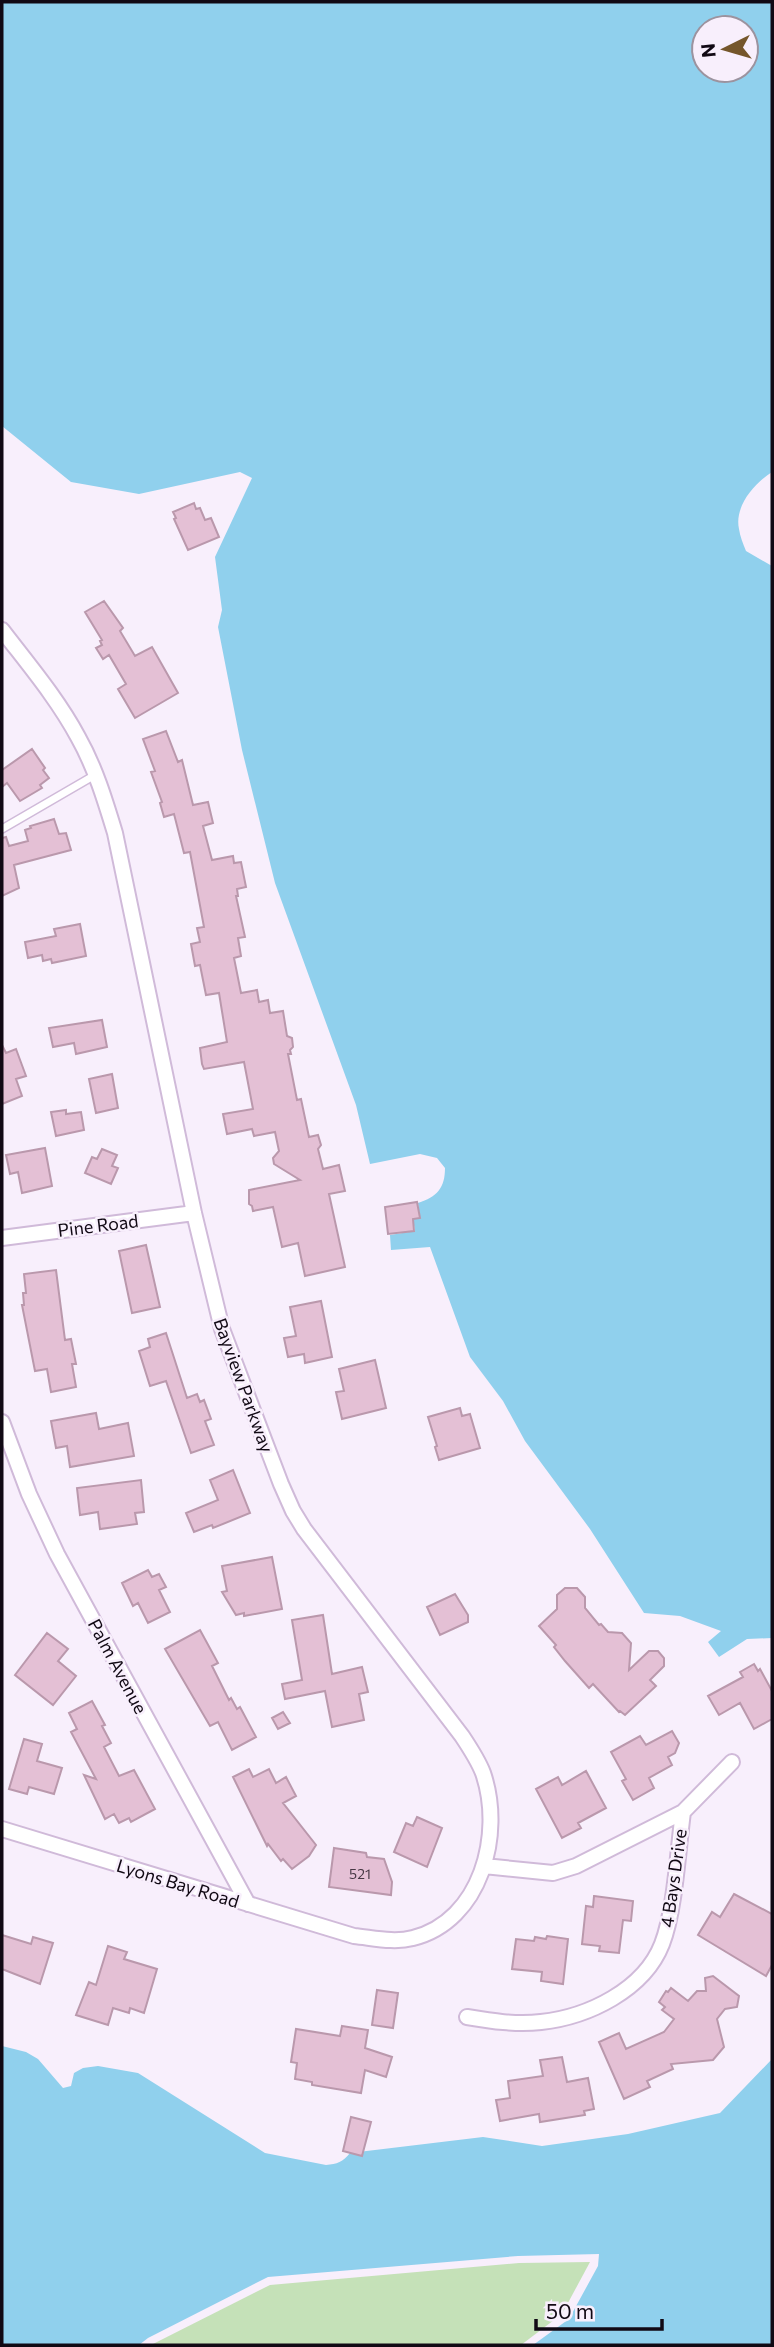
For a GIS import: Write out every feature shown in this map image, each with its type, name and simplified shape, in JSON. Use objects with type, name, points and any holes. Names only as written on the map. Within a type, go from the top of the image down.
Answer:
[{"type":"street","name":"Bayview Parkway","points":[[2,630],[62,710],[96,775],[115,833],[194,1213],[229,1353],[293,1511],[462,1736],[483,1774],[490,1818],[484,1866],[477,1885],[466,1902],[453,1916],[428,1933],[394,1941],[354,1936]]},
{"type":"street","name":"Pine Road","points":[[2,1238],[194,1213]]},
{"type":"street","name":"Palm Avenue","points":[[2,1422],[29,1494],[57,1554],[248,1904]]},
{"type":"street","points":[[683,1812],[732,1762]]},
{"type":"street","name":"4 Bays Drive","points":[[484,1866],[553,1873],[568,1869],[683,1812]]},
{"type":"street","name":"4 Bays Drive","points":[[467,2017],[520,2023],[563,2018],[603,2003],[624,1990],[649,1968],[657,1956],[667,1928],[683,1812]]},
{"type":"street","name":"Lyons Bay Road","points":[[2,1829],[354,1936]]},
{"type":"lane","points":[[2,829],[96,775]]},
{"type":"green space","points":[[590,2262],[562,2314],[521,2345],[151,2345],[270,2285],[519,2263]]},
{"type":"water","points":[[2,2],[772,2],[772,472],[747,496],[738,520],[746,551],[772,566],[772,1638],[747,1639],[719,1657],[708,1642],[721,1631],[680,1616],[644,1613],[590,1529],[525,1441],[503,1401],[470,1357],[430,1247],[391,1250],[390,1235],[415,1231],[413,1219],[420,1218],[418,1203],[439,1191],[445,1168],[437,1158],[420,1154],[370,1164],[356,1105],[275,883],[242,750],[218,627],[222,610],[215,557],[252,478],[240,472],[139,494],[71,482],[2,426]]},
{"type":"water","points":[[2,2046],[26,2052],[38,2059],[63,2088],[71,2086],[74,2073],[83,2068],[98,2066],[138,2073],[265,2153],[326,2165],[340,2162],[350,2153],[483,2137],[542,2146],[628,2134],[720,2113],[772,2059],[772,2345],[533,2345],[569,2319],[598,2266],[599,2254],[518,2256],[268,2277],[139,2345],[2,2345]]},
{"type":"building","points":[[194,503],[196,509],[200,508],[205,520],[211,518],[219,537],[188,550],[173,512]]},
{"type":"building","points":[[104,601],[123,628],[120,631],[135,656],[152,647],[178,693],[135,718],[118,689],[126,684],[109,655],[103,659],[96,648],[102,645],[102,640],[85,612]]},
{"type":"building","points":[[166,731],[178,762],[182,760],[193,805],[208,802],[213,823],[203,826],[212,860],[233,856],[234,863],[241,862],[246,887],[237,889],[236,896],[245,937],[238,938],[241,956],[234,958],[241,993],[257,990],[259,1002],[268,1000],[270,1013],[283,1011],[287,1036],[292,1038],[293,1047],[291,1054],[288,1054],[297,1100],[301,1099],[309,1137],[318,1135],[323,1169],[339,1165],[345,1191],[329,1194],[345,1267],[305,1276],[298,1243],[282,1247],[273,1207],[253,1211],[249,1204],[249,1190],[300,1180],[274,1164],[273,1158],[279,1151],[275,1132],[254,1136],[252,1129],[227,1134],[223,1114],[253,1109],[244,1062],[204,1069],[202,1064],[200,1048],[227,1042],[219,993],[206,995],[200,965],[195,966],[191,944],[200,942],[197,928],[204,927],[190,852],[184,853],[174,814],[164,817],[160,803],[162,802],[151,772],[155,771],[143,739]]},
{"type":"building","points":[[32,749],[49,778],[40,785],[42,788],[20,801],[7,783],[2,787],[2,770]]},
{"type":"building","points":[[54,819],[59,834],[66,833],[71,850],[14,865],[19,888],[2,896],[2,838],[6,837],[9,846],[28,841],[25,830]]},
{"type":"building","points":[[80,924],[86,956],[52,963],[51,959],[43,961],[42,955],[28,958],[25,942],[56,936],[54,929]]},
{"type":"building","points":[[102,1020],[107,1047],[76,1054],[74,1043],[53,1047],[49,1028]]},
{"type":"building","points":[[2,1045],[6,1053],[16,1049],[26,1076],[16,1079],[22,1096],[2,1104]]},
{"type":"building","points":[[112,1074],[118,1108],[96,1113],[89,1079]]},
{"type":"building","points":[[66,1110],[66,1114],[81,1112],[84,1130],[56,1136],[51,1112]]},
{"type":"building","points":[[45,1148],[52,1186],[22,1193],[18,1172],[10,1174],[6,1155]]},
{"type":"building","points":[[102,1149],[117,1155],[112,1166],[118,1168],[111,1184],[85,1173],[92,1157],[97,1159]]},
{"type":"building","points":[[417,1202],[420,1218],[413,1219],[414,1231],[388,1234],[385,1207]]},
{"type":"building","points":[[146,1245],[160,1307],[132,1313],[119,1251]]},
{"type":"building","points":[[56,1270],[65,1340],[71,1339],[76,1364],[72,1364],[76,1387],[51,1392],[47,1369],[35,1371],[22,1305],[23,1293],[26,1293],[24,1274]]},
{"type":"building","points":[[321,1301],[332,1357],[305,1363],[304,1354],[288,1357],[284,1338],[296,1336],[290,1307]]},
{"type":"building","points":[[166,1333],[187,1398],[197,1394],[200,1402],[204,1400],[211,1419],[205,1421],[214,1445],[191,1453],[166,1381],[150,1386],[139,1351],[150,1347],[148,1339]]},
{"type":"building","points":[[375,1360],[386,1408],[342,1419],[336,1392],[344,1391],[339,1369]]},
{"type":"building","points":[[460,1408],[462,1416],[470,1414],[480,1448],[439,1460],[428,1417]]},
{"type":"building","points":[[96,1413],[99,1429],[128,1423],[134,1456],[70,1467],[67,1446],[56,1448],[51,1421]]},
{"type":"building","points":[[233,1470],[250,1513],[213,1528],[212,1525],[194,1532],[186,1513],[218,1500],[210,1480]]},
{"type":"building","points":[[141,1480],[144,1512],[135,1513],[137,1524],[100,1529],[98,1512],[80,1515],[77,1488]]},
{"type":"building","points":[[272,1557],[282,1609],[236,1615],[222,1592],[227,1591],[222,1566]]},
{"type":"building","points":[[148,1570],[152,1577],[159,1574],[166,1587],[159,1590],[170,1612],[148,1623],[138,1603],[133,1606],[122,1583]]},
{"type":"building","points":[[565,1588],[577,1588],[585,1597],[585,1608],[599,1625],[608,1632],[622,1633],[631,1643],[629,1670],[649,1651],[658,1651],[664,1658],[664,1666],[650,1680],[656,1686],[625,1715],[593,1684],[589,1688],[539,1626],[557,1609],[557,1595]]},
{"type":"building","points":[[455,1594],[468,1615],[468,1622],[440,1635],[427,1607]]},
{"type":"building","points":[[323,1615],[332,1674],[362,1667],[368,1692],[359,1694],[364,1720],[332,1727],[325,1691],[285,1699],[282,1684],[302,1680],[292,1620]]},
{"type":"building","points":[[200,1630],[218,1663],[212,1666],[229,1700],[231,1698],[237,1709],[240,1707],[256,1737],[232,1750],[218,1722],[210,1726],[165,1649]]},
{"type":"building","points":[[47,1633],[68,1649],[58,1661],[76,1676],[53,1705],[15,1675]]},
{"type":"building","points":[[754,1664],[758,1671],[760,1669],[772,1691],[772,1719],[754,1729],[740,1703],[719,1715],[708,1696],[743,1677],[740,1672]]},
{"type":"building","points":[[92,1701],[111,1743],[104,1747],[119,1776],[134,1770],[155,1809],[131,1822],[129,1818],[119,1823],[114,1814],[105,1819],[84,1775],[96,1779],[71,1732],[77,1729],[69,1713]]},
{"type":"building","points":[[283,1712],[290,1723],[278,1729],[272,1718]]},
{"type":"building","points":[[672,1731],[679,1743],[675,1753],[668,1757],[672,1765],[649,1778],[654,1788],[633,1800],[622,1781],[626,1779],[611,1752],[640,1736],[646,1745]]},
{"type":"building","points":[[24,1739],[42,1744],[37,1761],[62,1768],[54,1794],[29,1787],[27,1794],[9,1789]]},
{"type":"building","points":[[249,1769],[253,1777],[269,1769],[276,1783],[286,1777],[296,1796],[283,1803],[316,1845],[309,1856],[292,1869],[283,1859],[281,1861],[268,1844],[267,1846],[233,1777]]},
{"type":"building","points":[[586,1771],[606,1808],[578,1823],[581,1828],[562,1838],[536,1789],[558,1777],[562,1785]]},
{"type":"building","points":[[417,1817],[442,1828],[427,1867],[394,1852],[406,1823],[413,1826]]},
{"type":"building","points":[[334,1848],[384,1859],[392,1882],[391,1895],[329,1887]]},
{"type":"building","points":[[734,1894],[772,1914],[772,1965],[766,1976],[698,1935],[712,1912],[720,1917]]},
{"type":"building","points":[[594,1896],[633,1901],[631,1921],[623,1920],[619,1953],[599,1951],[600,1946],[582,1944],[586,1906],[593,1907]]},
{"type":"building","points":[[2,1935],[31,1944],[33,1937],[53,1943],[40,1984],[2,1969]]},
{"type":"building","points":[[547,1936],[568,1939],[563,1984],[541,1981],[542,1972],[512,1969],[516,1939],[534,1941],[535,1937],[546,1939]]},
{"type":"building","points":[[108,1946],[127,1952],[124,1959],[157,1969],[144,2013],[130,2008],[129,2013],[113,2008],[108,2025],[76,2015],[89,1982],[96,1985]]},
{"type":"building","points":[[713,1976],[739,1996],[737,2007],[725,2009],[717,2019],[724,2047],[713,2060],[671,2064],[673,2069],[647,2081],[650,2087],[624,2099],[599,2042],[619,2033],[626,2049],[664,2032],[674,2019],[662,2010],[665,2007],[659,2002],[666,1991],[671,1988],[688,2001],[697,1991],[706,1991],[705,1978]]},
{"type":"building","points":[[377,1990],[398,1993],[393,2028],[372,2025]]},
{"type":"building","points":[[342,2026],[368,2030],[365,2048],[392,2057],[386,2077],[365,2070],[361,2093],[312,2085],[312,2082],[295,2079],[297,2063],[291,2062],[296,2029],[340,2036]]},
{"type":"building","points":[[562,2057],[567,2082],[588,2078],[594,2109],[584,2111],[585,2115],[540,2122],[539,2114],[500,2121],[496,2100],[510,2098],[508,2081],[543,2076],[540,2060]]},
{"type":"building","points":[[351,2117],[371,2122],[362,2156],[343,2151]]}]
